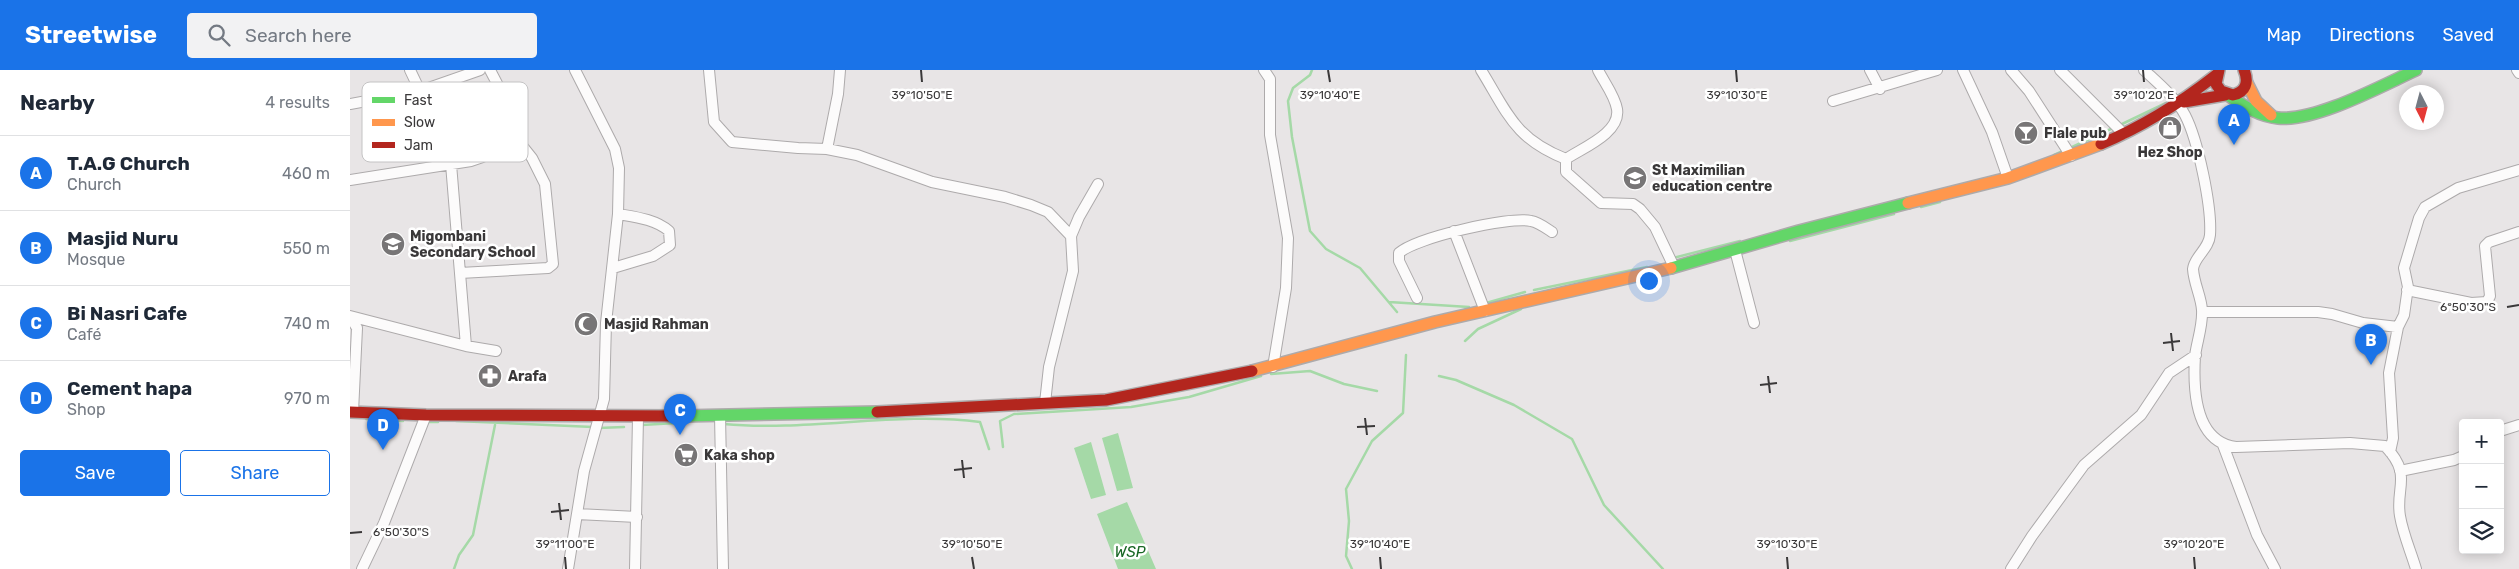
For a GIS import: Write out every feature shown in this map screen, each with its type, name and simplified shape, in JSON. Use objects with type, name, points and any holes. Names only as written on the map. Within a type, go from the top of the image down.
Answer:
[{"type":"main road","points":[[2244,70],[2256,101],[2275,119]]},
{"type":"main road","points":[[2217,72],[2216,84],[2227,96],[2245,108],[2275,119],[2307,117],[2416,70]]},
{"type":"main road","points":[[351,412],[426,415],[638,417],[842,414],[1106,400],[1141,395],[1273,366],[1485,311],[1674,267],[1921,199],[2008,178],[2071,156],[2124,134],[2179,104],[2217,72]]},
{"type":"main road","points":[[2179,104],[2241,93],[2248,83]]},
{"type":"street","points":[[410,70],[416,82]]},
{"type":"street","points":[[446,82],[480,70]]},
{"type":"street","points":[[490,70],[496,82]]},
{"type":"street","points":[[568,569],[584,471],[604,399],[606,323],[618,214],[619,168],[614,149],[575,70]]},
{"type":"street","points":[[708,70],[714,122],[732,142],[827,149],[858,155],[932,182],[1005,197],[1030,205],[1048,212],[1071,236]]},
{"type":"street","points":[[827,149],[838,94],[840,70]]},
{"type":"street","points":[[1264,70],[1270,79],[1270,135],[1288,238],[1286,288],[1273,366]]},
{"type":"street","points":[[1481,70],[1522,134],[1535,146],[1566,159]]},
{"type":"street","points":[[1566,159],[1607,132],[1614,126],[1617,118],[1617,108],[1598,70]]},
{"type":"street","points":[[1870,70],[1880,89]]},
{"type":"street","points":[[1833,101],[1880,89],[1937,70]]},
{"type":"street","points":[[1963,70],[1992,132],[2008,178]]},
{"type":"street","points":[[2011,70],[2028,91],[2071,156]]},
{"type":"street","points":[[2144,70],[2179,104],[2185,115],[2197,152],[2209,213],[2210,239],[2194,265],[2194,276],[2202,312],[2196,356],[2195,392],[2198,405],[2208,432],[2223,445],[2257,535],[2275,569]]},
{"type":"street","points":[[2064,71],[2124,134]]},
{"type":"street","points":[[460,273],[548,268],[553,264],[545,184],[528,153]]},
{"type":"street","points":[[1566,159],[1566,172],[1597,200],[1606,204],[1633,204],[1640,209],[1655,227],[1674,267]]},
{"type":"street","points":[[350,180],[460,162]]},
{"type":"street","points":[[451,164],[466,346]]},
{"type":"street","points":[[2390,452],[2393,438],[2388,380],[2398,327],[2404,318],[2407,290],[2404,264],[2419,218],[2425,207],[2458,188],[2519,170]]},
{"type":"street","points":[[1044,403],[1049,367],[1074,271],[1071,236],[1079,216],[1098,184]]},
{"type":"street","points":[[613,268],[653,256],[670,245],[669,231],[664,226],[655,222],[618,214]]},
{"type":"street","points":[[1418,298],[1398,260],[1399,253],[1410,246],[1454,231],[1490,224],[1530,221],[1552,232]]},
{"type":"street","points":[[1454,231],[1485,311]]},
{"type":"street","points":[[2407,290],[2471,303],[2487,302],[2490,296],[2485,246],[2489,242],[2519,232]]},
{"type":"street","points":[[1735,250],[1754,323]]},
{"type":"street","points":[[2202,312],[2318,312],[2363,323],[2398,327]]},
{"type":"street","points":[[350,316],[466,346],[496,351]]},
{"type":"street","points":[[350,316],[357,328],[351,412]]},
{"type":"street","points":[[2012,569],[2032,536],[2084,465],[2141,415],[2169,373],[2196,356]]},
{"type":"street","points":[[362,569],[384,523],[426,415]]},
{"type":"street","points":[[720,415],[723,569]]},
{"type":"street","points":[[635,569],[638,417]]},
{"type":"street","points":[[2504,430],[2519,425]]},
{"type":"street","points":[[2223,445],[2260,447],[2350,443],[2382,445],[2390,452],[2403,479],[2400,518],[2416,569]]},
{"type":"street","points":[[2400,471],[2459,458]]},
{"type":"street","points":[[577,514],[637,517]]},
{"type":"water","points":[[1118,433],[1133,488],[1117,491],[1102,438]]},
{"type":"water","points":[[1091,442],[1106,495],[1091,499],[1074,448]]},
{"type":"water","name":"WSP","points":[[1127,502],[1156,569],[1118,569],[1097,514]]},
{"type":"waterway","points":[[1312,70],[1310,75],[1293,88],[1288,101],[1292,137],[1310,231],[1326,249],[1360,268],[1397,312]]},
{"type":"waterway","points":[[2120,125],[2166,103]]},
{"type":"waterway","points":[[2070,148],[2113,128]]},
{"type":"waterway","points":[[2054,155],[2065,150]]},
{"type":"waterway","points":[[1921,207],[1940,202]]},
{"type":"waterway","points":[[1790,241],[1894,214]]},
{"type":"waterway","points":[[1673,258],[1740,241]]},
{"type":"waterway","points":[[1534,290],[1647,267]]},
{"type":"waterway","points":[[1486,303],[1525,292]]},
{"type":"waterway","points":[[1389,302],[1469,307]]},
{"type":"waterway","points":[[1465,341],[1478,329],[1521,309]]},
{"type":"waterway","points":[[1352,569],[1346,556],[1349,521],[1346,489],[1372,441],[1403,413],[1406,355]]},
{"type":"waterway","points":[[1271,374],[1310,371],[1344,384],[1377,391]]},
{"type":"waterway","points":[[1003,447],[1000,421],[1014,414],[1131,407],[1189,397],[1261,376]]},
{"type":"waterway","points":[[1439,376],[1456,380],[1514,405],[1572,439],[1604,505],[1663,569]]},
{"type":"waterway","points":[[366,419],[403,421]]},
{"type":"waterway","points":[[724,424],[788,426],[885,420],[949,419],[980,422],[989,449]]},
{"type":"waterway","points":[[456,421],[593,427]]},
{"type":"waterway","points":[[429,422],[438,422]]},
{"type":"waterway","points":[[642,425],[676,423]]},
{"type":"waterway","points":[[454,569],[459,555],[473,535],[495,425]]},
{"type":"waterway","points":[[598,428],[624,427]]},
{"type":"traffic: fast","points":[[2229,96],[2258,113],[2278,118],[2293,118],[2348,102],[2416,70]]},
{"type":"traffic: fast","points":[[1671,268],[1799,231],[1908,203]]},
{"type":"traffic: fast","points":[[683,416],[877,412]]},
{"type":"traffic: slow","points":[[2247,83],[2256,101],[2271,115]]},
{"type":"traffic: slow","points":[[1908,203],[2008,178],[2101,144]]},
{"type":"traffic: slow","points":[[1252,371],[1435,322],[1671,268]]},
{"type":"traffic: jam","points":[[2219,70],[2216,84],[2221,91],[2233,95],[2244,89],[2246,82],[2244,70]]},
{"type":"traffic: jam","points":[[2101,144],[2161,114],[2216,75]]},
{"type":"traffic: jam","points":[[2184,102],[2225,95]]},
{"type":"traffic: jam","points":[[877,412],[1106,400],[1252,371]]},
{"type":"traffic: jam","points":[[350,412],[426,415],[683,416]]},
{"type":"place","name":"Hez Shop","points":[[2170,128]]},
{"type":"place","name":"Flale pub","points":[[2026,133]]},
{"type":"place","name":"T.A.G Church","points":[[2234,145]]},
{"type":"place","name":"St Maximilian education centre","points":[[1635,178]]},
{"type":"place","name":"Migombani Secondary School","points":[[393,244]]},
{"type":"place","name":"Masjid Rahman","points":[[586,324]]},
{"type":"place","name":"Masjid Nuru","points":[[2371,365]]},
{"type":"place","name":"Arafa","points":[[490,376]]},
{"type":"place","name":"Bi Nasri Cafe","points":[[680,435]]},
{"type":"place","name":"Cement hapa","points":[[383,450]]},
{"type":"place","name":"Kaka shop","points":[[686,455]]}]
